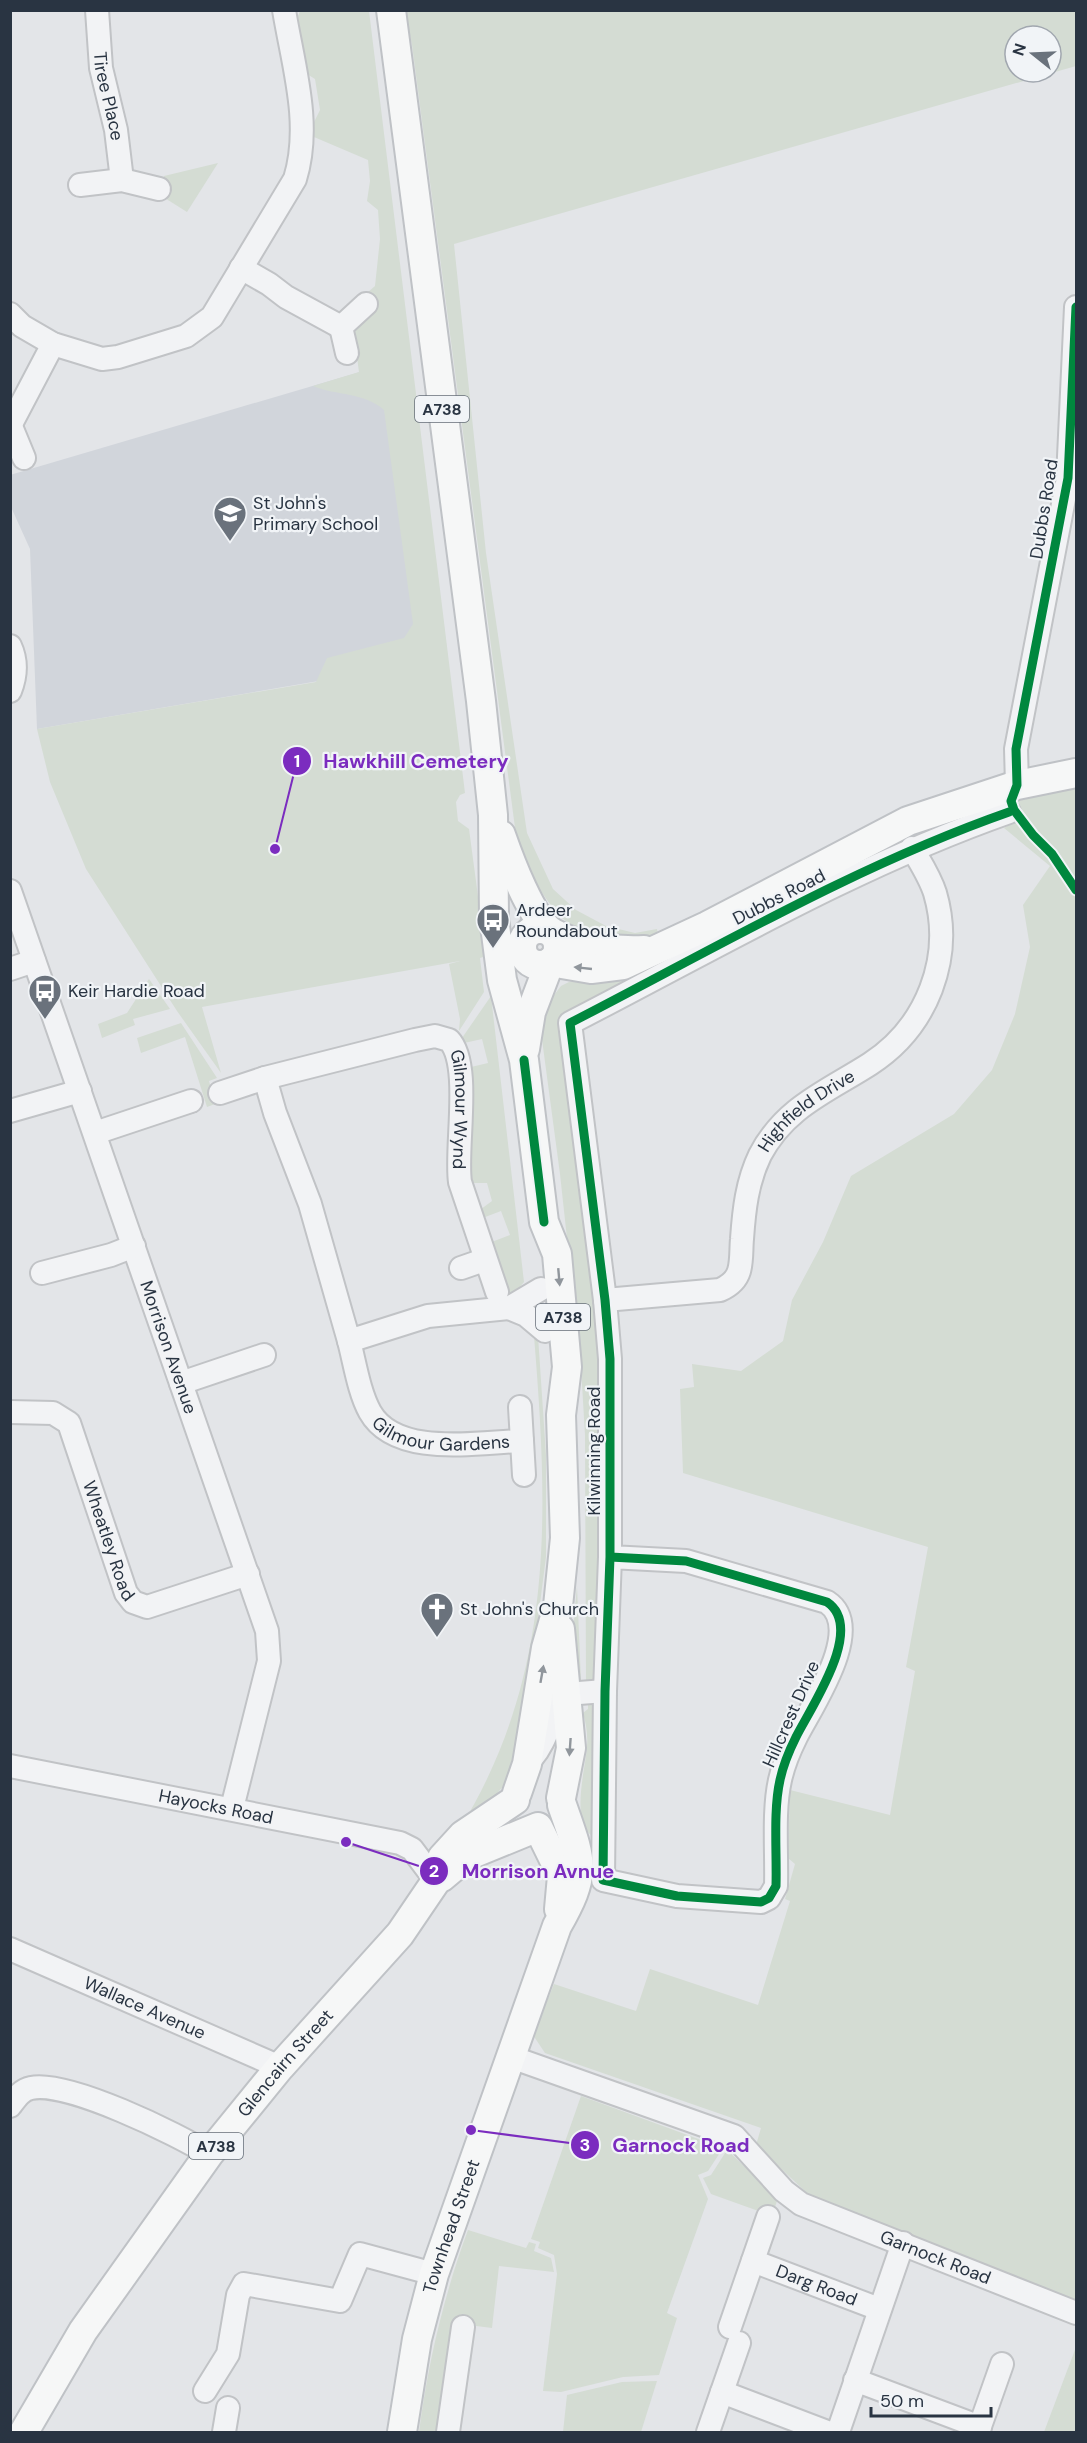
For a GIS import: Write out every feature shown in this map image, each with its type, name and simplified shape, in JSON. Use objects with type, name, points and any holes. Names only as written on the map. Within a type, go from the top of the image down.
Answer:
[{"type":"main road","name":"A738","points":[[391,10],[493,815],[494,863],[503,898],[532,954],[531,1012],[524,1060]]},
{"type":"main road","points":[[532,954],[607,969],[623,965],[908,821],[1017,785],[1077,772]]},
{"type":"main road","name":"A738","points":[[493,815],[515,874],[551,932]]},
{"type":"main road","points":[[494,863],[496,929],[502,980],[512,1014]]},
{"type":"main road","points":[[551,932],[594,947],[656,950]]},
{"type":"main road","points":[[532,954],[558,948],[551,932]]},
{"type":"main road","name":"A738","points":[[516,1797],[527,1764],[546,1648],[558,1606],[565,1538],[561,1415],[567,1366],[557,1254],[544,1221],[524,1060],[512,1014],[513,996],[532,954]]},
{"type":"main road","name":"A738","points":[[544,1221],[538,1255],[548,1367],[561,1415]]},
{"type":"main road","name":"A738","points":[[538,1827],[552,1823],[562,1802],[571,1748],[558,1606]]},
{"type":"main road","name":"A738","points":[[516,1797],[527,1783],[541,1780],[554,1786],[562,1802]]},
{"type":"main road","points":[[516,1797],[518,1816],[524,1822],[538,1827]]},
{"type":"main road","name":"Glencairn Street","points":[[24,2433],[83,2331],[209,2154],[280,2067],[400,1934],[436,1881],[442,1858],[463,1835],[516,1797]]},
{"type":"main road","name":"Townhead Street","points":[[402,2433],[417,2339],[434,2274],[557,1926],[577,1888],[580,1860],[591,1848],[562,1802]]},
{"type":"main road","name":"Townhead Street","points":[[538,1827],[562,1876],[557,1926]]},
{"type":"main road","name":"Glencairn Street","points":[[436,1881],[452,1871],[467,1856],[538,1827]]},
{"type":"street","name":"Tiree Place","points":[[97,10],[101,68],[116,130],[122,180]]},
{"type":"street","points":[[10,314],[22,326],[53,344],[102,359],[118,357],[186,336],[212,317],[295,179],[301,159],[303,126],[284,10]]},
{"type":"street","points":[[80,185],[122,180],[159,189]]},
{"type":"street","points":[[241,268],[286,297],[341,327],[347,353]]},
{"type":"street","points":[[341,327],[366,304]]},
{"type":"street","name":"Dubbs Road","points":[[1017,785],[1016,749],[1068,478],[1077,308]]},
{"type":"street","points":[[24,458],[11,424],[53,344]]},
{"type":"street","points":[[10,646],[15,667],[10,691]]},
{"type":"street","name":"Dubbs Road","points":[[570,1023],[912,848],[1009,812]]},
{"type":"street","name":"Highfield Drive","points":[[605,1300],[720,1290],[728,1287],[739,1270],[748,1185],[760,1156],[780,1124],[808,1100],[887,1052],[918,1018],[928,1000],[938,962],[940,913],[934,890],[912,848]]},
{"type":"street","name":"Morrison Avenue","points":[[10,891],[267,1631],[270,1648],[232,1808]]},
{"type":"street","points":[[10,969],[34,961]]},
{"type":"street","name":"Kilwinning Road","points":[[570,1023],[605,1300],[610,1359],[610,1557],[605,1691],[591,1848],[603,1880]]},
{"type":"street","name":"Gilmour Wynd","points":[[220,1093],[265,1078],[415,1040],[435,1036],[449,1040],[455,1050],[460,1074],[458,1166],[460,1182],[484,1260],[503,1300]]},
{"type":"street","points":[[265,1078],[275,1113],[310,1204],[349,1341],[428,1316],[503,1300],[541,1289]]},
{"type":"street","points":[[10,1111],[80,1091]]},
{"type":"street","points":[[95,1134],[191,1101]]},
{"type":"street","points":[[42,1273],[111,1255],[134,1246]]},
{"type":"street","points":[[461,1268],[484,1260]]},
{"type":"street","points":[[503,1300],[545,1331]]},
{"type":"street","name":"Gilmour Gardens","points":[[349,1341],[366,1405],[377,1422],[398,1437],[411,1442],[428,1443],[522,1441]]},
{"type":"street","points":[[182,1383],[264,1355]]},
{"type":"street","points":[[520,1407],[524,1475]]},
{"type":"street","name":"Wheatley Road","points":[[10,1412],[53,1413],[69,1423],[126,1593],[133,1602],[147,1607],[248,1574]]},
{"type":"street","name":"Hillcrest Drive","points":[[603,1880],[677,1896],[754,1904],[769,1898],[776,1886],[779,1783],[796,1737],[815,1706],[828,1677],[841,1631],[838,1612],[827,1602],[686,1561],[610,1557]]},
{"type":"street","points":[[527,1764],[541,1747],[556,1708],[566,1694],[605,1691]]},
{"type":"street","name":"Hayocks Road","points":[[13,1764],[400,1843],[412,1849],[452,1847]]},
{"type":"street","points":[[412,1849],[436,1881]]},
{"type":"street","name":"Wallace Avenue","points":[[10,1949],[280,2067]]},
{"type":"street","name":"Garnock Road","points":[[511,2057],[734,2136],[792,2199],[1077,2313]]},
{"type":"street","points":[[10,2106],[18,2094],[28,2088],[48,2088],[119,2109],[182,2138],[209,2154]]},
{"type":"street","name":"Darg Road","points":[[708,2433],[722,2392],[753,2261],[768,2217]]},
{"type":"street","name":"Darg Road","points":[[838,2433],[903,2243]]},
{"type":"street","points":[[205,2391],[228,2354],[237,2295],[244,2284],[340,2301],[360,2254],[434,2274]]},
{"type":"street","name":"Darg Road","points":[[753,2261],[879,2309]]},
{"type":"street","points":[[448,2433],[463,2327]]},
{"type":"street","points":[[855,2380],[979,2430],[1002,2364]]},
{"type":"street","points":[[722,2392],[827,2433]]},
{"type":"street","points":[[224,2433],[228,2408]]},
{"type":"shaded area","points":[[300,11],[369,11],[465,793],[460,795],[456,802],[458,821],[469,829],[486,956],[480,958],[484,992],[459,1031],[460,1019],[449,964],[460,961],[202,1007],[221,1073],[177,1011],[86,869],[50,782],[37,729],[316,682],[327,658],[404,638],[413,624],[384,410],[368,400],[313,386],[359,372],[353,328],[377,304],[367,293],[375,286],[380,239],[378,210],[367,201],[370,181],[368,160],[314,137],[314,122],[320,110],[315,79],[307,74],[298,16]]},
{"type":"shaded area","points":[[405,11],[1076,11],[1076,66],[1063,70],[1063,24],[1003,24],[1003,84],[1013,84],[454,244],[486,553],[527,833],[553,889],[576,910],[606,926],[635,933],[657,929],[658,935],[630,941],[606,940],[586,934],[568,923],[540,889],[517,843],[412,45]]},
{"type":"shaded area","points":[[218,163],[187,212],[160,195],[164,176]]},
{"type":"shaded area","name":"St John's Primary School","points":[[411,363],[448,659],[37,729],[30,549],[11,507],[10,475],[360,372]]},
{"type":"shaded area","points":[[1076,785],[1076,2305],[809,2195],[756,2145],[761,2128],[545,2053],[533,2035],[554,1984],[636,2011],[650,1969],[758,2005],[790,1901],[785,1899],[795,1864],[788,1858],[790,1790],[890,1815],[915,1671],[906,1667],[928,1547],[683,1473],[680,1389],[694,1387],[692,1364],[741,1371],[783,1341],[792,1300],[823,1242],[851,1176],[954,1114],[992,1070],[1015,1014],[1030,947],[1023,905],[1050,866],[1004,828],[1024,817],[1017,799]]},
{"type":"shaded area","points":[[624,978],[625,986],[561,1019],[602,1359],[598,1678],[586,1683],[585,1435],[581,1367],[560,1174],[541,1032],[548,1003],[561,986],[569,982]]},
{"type":"shaded area","points":[[149,979],[170,1009],[133,1019],[135,1025],[102,1038],[98,1024],[127,1013]]},
{"type":"shaded area","points":[[491,996],[524,1282],[512,1296],[493,1298],[489,1243],[510,1235],[501,1211],[480,1219],[477,1212],[492,1201],[487,1183],[468,1183],[471,1067],[488,1063],[482,1039],[464,1043],[462,1038]]},
{"type":"shaded area","points":[[181,1023],[217,1078],[209,1081],[215,1104],[207,1107],[185,1037],[141,1053],[137,1038]]},
{"type":"shaded area","points":[[534,1336],[538,1336],[546,1455],[546,1557],[525,1719],[509,1779],[486,1807],[461,1827],[492,1768],[514,1709],[530,1649],[538,1588],[542,1527],[542,1464]]},
{"type":"shaded area","points":[[577,1586],[581,1682],[575,1678],[572,1641]]},
{"type":"shaded area","points":[[588,1704],[596,1705],[597,1841],[591,1841],[592,1836],[585,1828],[580,1806],[587,1742],[583,1713],[588,1709]]},
{"type":"shaded area","points":[[581,2096],[723,2148],[708,2171],[698,2175],[708,2199],[667,2313],[677,2318],[659,2375],[623,2377],[561,2392],[543,2391],[557,2274],[554,2255],[538,2248],[540,2242],[531,2239]]},
{"type":"shaded area","points":[[727,2150],[778,2198],[772,2216],[711,2194],[703,2178],[711,2175]]},
{"type":"shaded area","points":[[468,2230],[526,2248],[529,2242],[536,2244],[534,2251],[551,2258],[554,2272],[499,2266],[492,2328],[453,2323],[438,2432],[419,2432],[438,2329],[451,2279]]},
{"type":"shaded area","points":[[1076,2347],[1076,2432],[1044,2432]]},
{"type":"shaded area","points":[[657,2381],[641,2432],[563,2432],[567,2395],[622,2382]]},
{"type":"cycle path","points":[[1076,307],[1068,478],[1016,749],[1017,785],[1011,801],[1014,810],[1033,835],[1052,854],[1076,890]]},
{"type":"cycle path","points":[[610,1557],[686,1561],[827,1602],[837,1614],[841,1630],[832,1668],[793,1742],[781,1775],[776,1818],[776,1886],[769,1898],[761,1902],[677,1896],[603,1880],[605,1691],[610,1557],[610,1359],[605,1300],[570,1023],[840,883],[896,857],[1009,812]]},
{"type":"cycle path","points":[[524,1060],[544,1222]]},
{"type":"place","name":"St John's Primary School","points":[[230,542]]},
{"type":"place","name":"Hawkhill Cemetery","points":[[275,849]]},
{"type":"place","name":"Ardeer Roundabout","points":[[493,949]]},
{"type":"place","name":"Keir Hardie Road","points":[[45,1020]]},
{"type":"place","name":"St John's Church","points":[[437,1638]]},
{"type":"place","name":"Morrison Avnue","points":[[346,1842]]},
{"type":"place","name":"Garnock Road","points":[[471,2130]]}]
